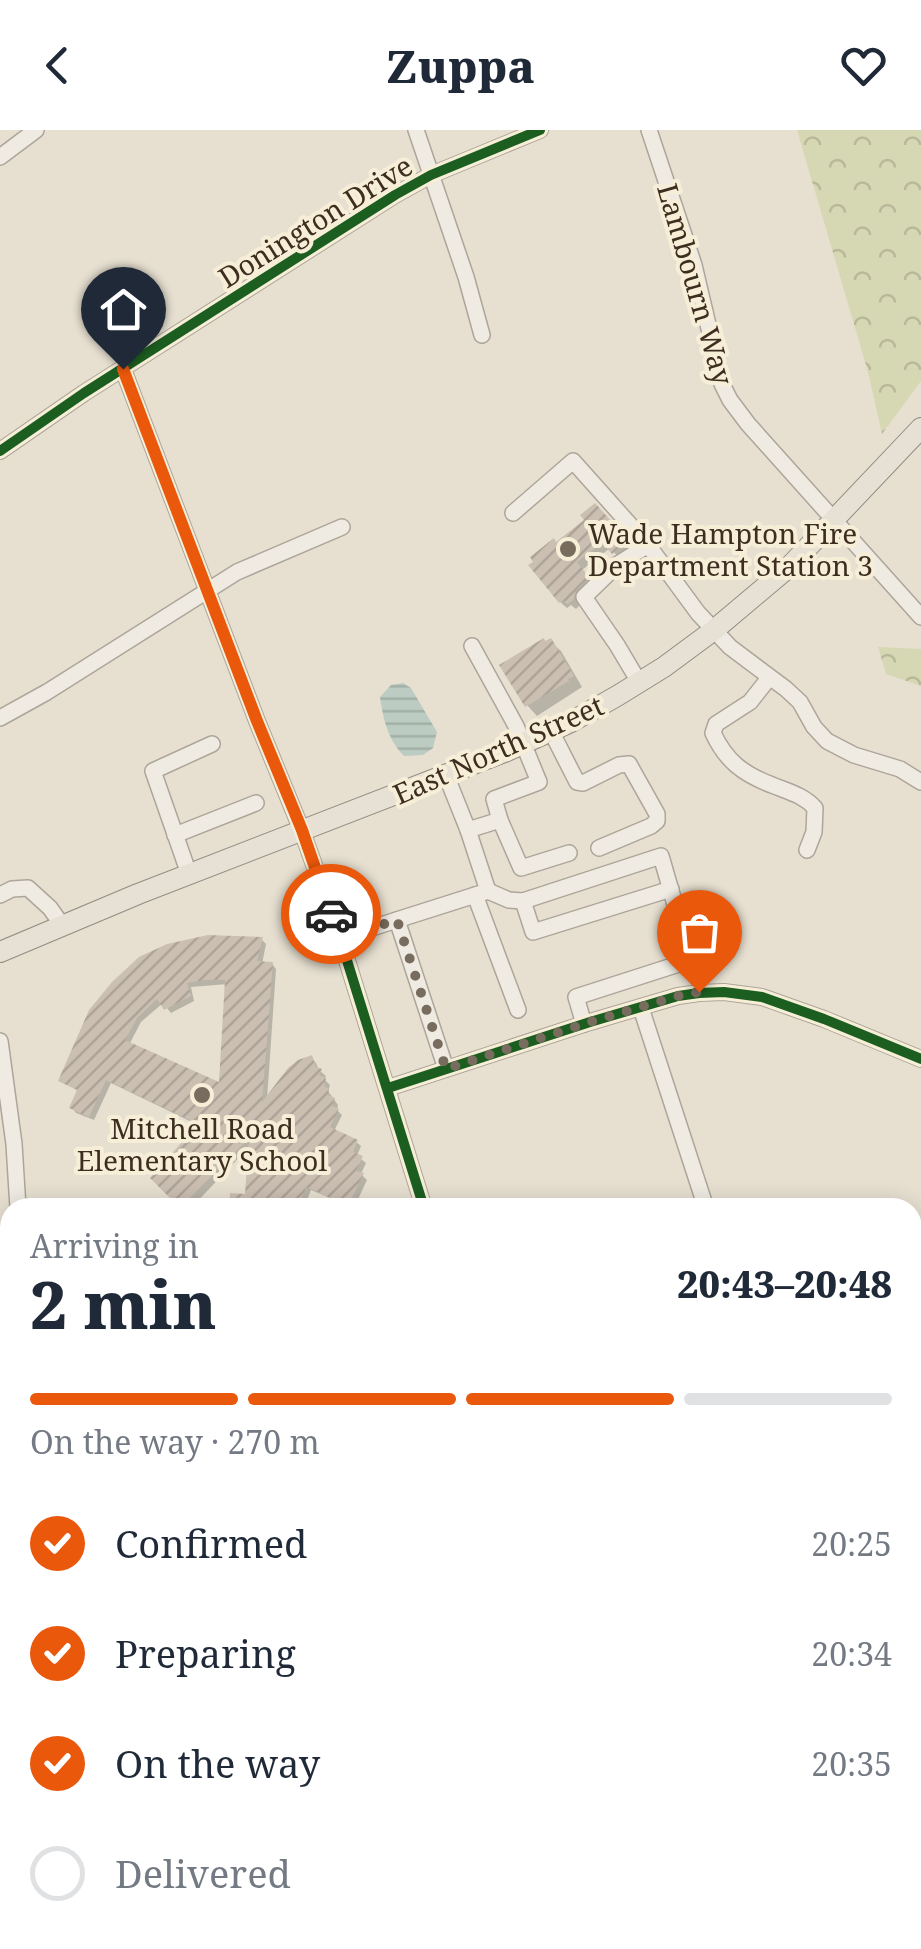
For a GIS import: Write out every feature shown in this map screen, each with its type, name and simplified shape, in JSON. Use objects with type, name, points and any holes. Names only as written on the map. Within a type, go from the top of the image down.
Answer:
[{"type":"main road","name":"East North Street","points":[[0,952],[524,743],[639,682],[714,630],[790,566],[921,428]]},
{"type":"street","points":[[0,157],[36,130]]},
{"type":"street","points":[[416,130],[482,335]]},
{"type":"street","name":"Donington Drive","points":[[0,451],[84,392],[395,195],[430,175],[540,130]]},
{"type":"street","name":"Lambourn Way","points":[[650,130],[694,265],[722,384],[730,400],[921,617]]},
{"type":"street","points":[[123,369],[302,830],[421,1198]]},
{"type":"street","points":[[512,513],[573,462],[648,545],[730,648],[800,702],[827,742],[900,769],[921,782]]},
{"type":"street","points":[[0,718],[236,572],[342,527]]},
{"type":"street","points":[[639,682],[584,597],[618,564],[648,545]]},
{"type":"street","points":[[472,646],[524,743],[539,782],[494,800],[521,868],[569,853]]},
{"type":"street","points":[[769,678],[750,702],[716,724],[712,733],[736,766],[768,784],[805,797],[816,808],[814,832],[807,850]]},
{"type":"street","points":[[551,731],[578,782],[629,764],[657,814],[657,821],[651,826],[599,848]]},
{"type":"street","points":[[188,874],[153,771],[212,744]]},
{"type":"street","points":[[446,775],[468,830],[482,893],[518,1010]]},
{"type":"street","points":[[175,835],[256,803]]},
{"type":"street","points":[[468,830],[500,820]]},
{"type":"street","points":[[340,938],[482,893],[523,901],[661,856],[691,960],[576,997],[584,1024]]},
{"type":"street","points":[[0,895],[28,888],[62,925]]},
{"type":"street","points":[[523,901],[534,932],[671,889]]},
{"type":"street","points":[[397,920],[446,1069]]},
{"type":"street","points":[[662,970],[670,999]]},
{"type":"street","points":[[388,1088],[584,1024],[699,992],[752,995],[824,1019],[921,1060]]},
{"type":"street","points":[[641,1008],[703,1198]]},
{"type":"street","points":[[0,1041],[17,1198]]},
{"type":"green space","points":[[797,130],[921,130],[921,381],[882,434],[868,372]]},
{"type":"green space","points":[[878,647],[921,649],[921,686],[886,674]]},
{"type":"shaded area","points":[[403,683],[411,688],[437,732],[433,748],[423,755],[404,756],[385,721],[380,697],[391,685]]},
{"type":"building","name":"Wade Hampton Fire Department Station 3","points":[[595,503],[629,541],[612,554],[602,543],[577,562],[589,577],[576,590],[573,600],[559,603],[528,565],[533,562],[530,557],[584,520],[580,515]]},
{"type":"building","points":[[544,638],[551,638],[574,676],[525,707],[499,665]]},
{"type":"building","points":[[208,935],[263,937],[257,961],[273,962],[262,1102],[288,1068],[312,1055],[316,1067],[322,1069],[319,1075],[326,1078],[328,1095],[335,1098],[332,1106],[339,1109],[330,1127],[358,1140],[353,1152],[363,1156],[356,1171],[364,1173],[352,1198],[330,1198],[306,1187],[302,1198],[230,1198],[230,1193],[245,1194],[249,1138],[190,1198],[170,1198],[150,1178],[198,1124],[106,1080],[89,1117],[69,1108],[77,1090],[58,1081],[89,1010],[139,957],[167,944]],"holes":[[[225,980],[219,1082],[125,1040],[137,1018],[157,999],[164,1010],[191,996],[187,983]]]},
{"type":"cycle path","points":[[0,451],[395,195],[431,175],[540,130]]},
{"type":"cycle path","points":[[123,369],[302,831],[340,938],[421,1198]]},
{"type":"cycle path","points":[[388,1088],[590,1022],[699,993],[762,997],[921,1059]]},
{"type":"way so far","points":[[331,914],[340,938],[397,920],[446,1069],[590,1022],[699,992]]},
{"type":"place","name":"Wade Hampton Fire Department Station 3","points":[[568,549]]},
{"type":"place","name":"Mitchell Road Elementary School","points":[[202,1095]]},
{"type":"route","points":[[123,369],[331,914]]}]
